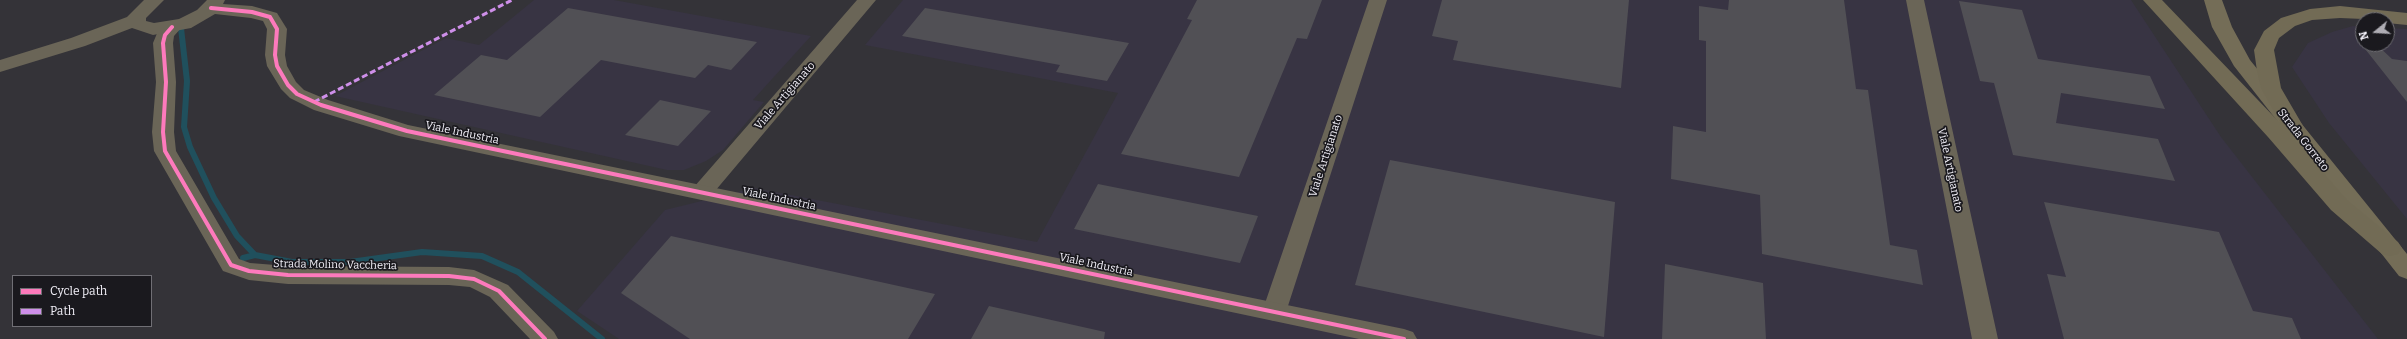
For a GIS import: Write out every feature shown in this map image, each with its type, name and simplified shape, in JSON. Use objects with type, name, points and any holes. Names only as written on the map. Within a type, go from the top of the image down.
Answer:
[{"type":"highway","points":[[2152,0],[2276,132],[2339,205],[2390,248]]},
{"type":"highway","points":[[2295,130],[2271,88],[2268,76],[2264,50],[2272,35],[2288,22],[2310,15],[2340,12],[2407,19]]},
{"type":"main road","name":"Strada Gorreto","points":[[2213,0],[2222,27],[2241,62],[2407,270]]},
{"type":"street","points":[[132,24],[140,10],[155,0]]},
{"type":"street","name":"Viale Artigianato","points":[[702,192],[867,0]]},
{"type":"street","name":"Viale Artigianato","points":[[1274,312],[1378,0]]},
{"type":"street","name":"Viale Artigianato","points":[[1915,0],[1985,339]]},
{"type":"street","points":[[0,66],[132,24],[153,29],[167,30],[214,8]]},
{"type":"street","name":"Viale Industria","points":[[214,8],[252,12],[270,17],[277,29],[275,55],[281,76],[297,94],[321,106],[407,130],[1404,339]]},
{"type":"street","name":"Strada Molino Vaccheria","points":[[167,30],[162,43],[166,82],[163,132],[165,151],[231,265],[249,271],[288,275],[441,276],[474,279],[499,291],[545,339]]},
{"type":"shaded area","points":[[534,0],[614,0],[811,36],[753,100],[764,102],[723,150],[706,161],[684,170],[667,170],[335,96],[446,38],[479,45]]},
{"type":"shaded area","points":[[903,0],[2131,0],[2221,137],[2378,339],[619,339],[577,311],[665,210],[754,188],[1037,242],[1118,93],[865,45]]},
{"type":"shaded area","points":[[2355,26],[2355,52],[2395,52],[2395,28],[2407,29],[2407,219],[2329,123],[2292,67],[2308,43],[2332,32]]},
{"type":"building","points":[[1197,0],[1322,0],[1307,39],[1297,38],[1239,177],[1121,154],[1192,20],[1187,19]]},
{"type":"building","points":[[1442,0],[1629,0],[1621,88],[1453,60],[1458,41],[1432,36]]},
{"type":"building","points":[[1729,0],[1844,0],[1856,89],[1868,90],[1890,245],[1917,250],[1923,285],[1762,254],[1760,195],[1671,179],[1673,126],[1706,132],[1706,41],[1699,40],[1699,6],[1728,10]]},
{"type":"building","points":[[1959,1],[2022,10],[2038,59],[2150,76],[2165,109],[2061,93],[2056,123],[2158,139],[2175,181],[2013,155],[1994,83],[1980,81]]},
{"type":"building","points":[[568,8],[757,42],[731,70],[708,65],[695,78],[601,60],[540,117],[434,95],[481,55],[507,60]]},
{"type":"building","points":[[925,8],[1129,43],[1107,81],[1056,72],[1060,65],[902,36]]},
{"type":"building","points":[[2367,52],[2385,52],[2392,59],[2407,61],[2407,102]]},
{"type":"building","points":[[660,100],[711,111],[678,146],[625,135]]},
{"type":"building","points":[[1390,160],[1615,202],[1604,337],[1355,285]]},
{"type":"building","points":[[1098,184],[1258,216],[1240,263],[1074,229]]},
{"type":"building","points":[[2044,202],[2219,232],[2253,311],[2292,318],[2301,339],[2064,339],[2047,274],[2066,277]]},
{"type":"building","points":[[671,236],[935,294],[908,339],[690,339],[621,293]]},
{"type":"building","points":[[1665,264],[1763,283],[1766,339],[1662,339]]},
{"type":"building","points":[[989,306],[1105,332],[1104,339],[971,339]]},
{"type":"waterway","points":[[181,28],[187,81],[184,127],[190,147],[214,198],[237,236],[255,255]]},
{"type":"waterway","points":[[255,255],[292,262],[350,262],[422,252],[482,256],[518,272],[602,339]]},
{"type":"waterway","points":[[243,258],[255,255]]},
{"type":"marked path","points":[[314,102],[512,0]]},
{"type":"cycle path","points":[[211,8],[252,12],[270,17],[277,29],[275,55],[277,66],[288,85],[297,94],[321,105],[407,131],[1404,339]]},
{"type":"cycle path","points":[[172,27],[165,35],[163,43],[166,82],[163,132],[165,151],[231,265],[249,271],[288,275],[449,276],[474,279],[499,291],[545,339]]}]
